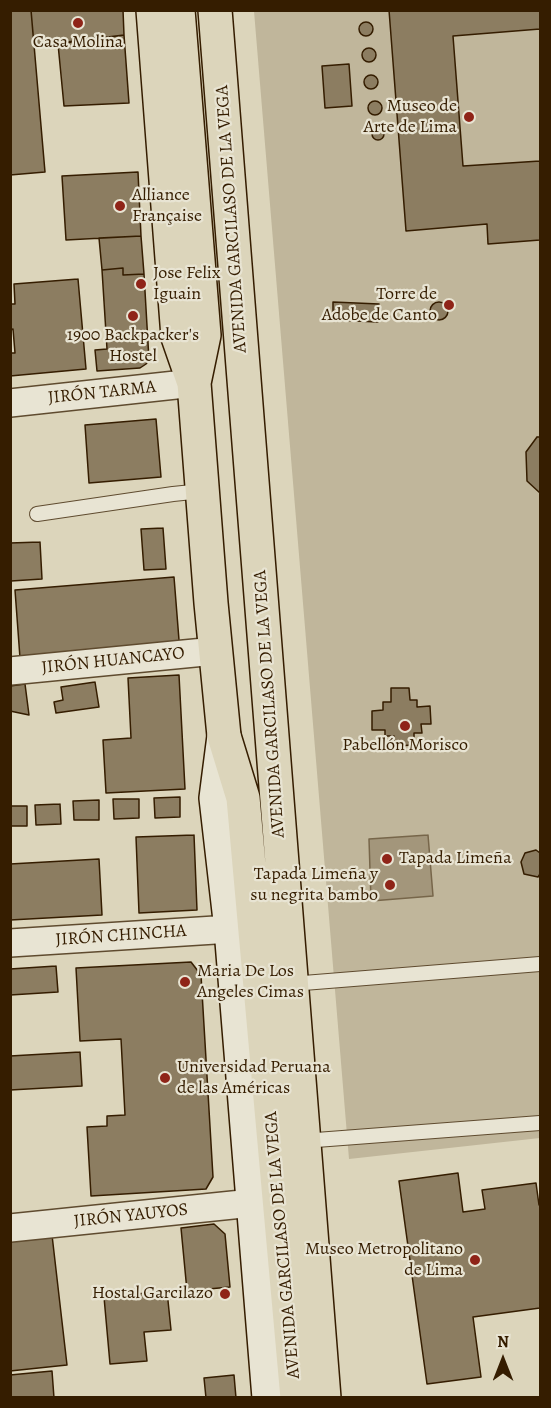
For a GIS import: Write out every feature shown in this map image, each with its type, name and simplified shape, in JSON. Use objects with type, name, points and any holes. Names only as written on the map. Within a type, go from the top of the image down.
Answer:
[{"type":"main road","name":"AVENIDA GARCILASO DE LA VEGA","points":[[153,10],[178,338],[194,383],[224,736],[243,798],[297,1398]]},
{"type":"main road","name":"AVENIDA GARCILASO DE LA VEGA","points":[[178,10],[204,335],[194,383]]},
{"type":"main road","name":"AVENIDA GARCILASO DE LA VEGA","points":[[215,10],[324,1398]]},
{"type":"main road","name":"AVENIDA GARCILASO DE LA VEGA","points":[[224,736],[216,798],[231,929],[269,1398]]},
{"type":"street","name":"JIRÓN TARMA","points":[[10,403],[194,383]]},
{"type":"street","name":"JIRÓN HUANCAYO","points":[[10,671],[215,651]]},
{"type":"street","name":"JIRÓN CHINCHA","points":[[10,944],[231,929]]},
{"type":"street","name":"JIRÓN YAUYOS","points":[[10,1228],[252,1203]]},
{"type":"lane","points":[[37,514],[202,491]]},
{"type":"lane","points":[[291,984],[540,964]]},
{"type":"lane","points":[[303,1141],[540,1123]]},
{"type":"shaded area","points":[[254,11],[540,11],[540,1138],[349,1159]]},
{"type":"shaded area","points":[[428,835],[433,896],[371,901],[369,839]]},
{"type":"building","points":[[10,10],[31,10],[45,172],[10,175]]},
{"type":"building","name":"Casa Molina","points":[[31,10],[123,10],[124,35],[34,46]]},
{"type":"building","name":"Museo de Arte de Lima","points":[[389,10],[540,10],[540,240],[488,244],[487,224],[406,231]]},
{"type":"building","points":[[366,22],[371,24],[373,29],[371,34],[366,36],[361,34],[359,29],[361,24]]},
{"type":"building","points":[[540,29],[540,161],[463,166],[453,36]]},
{"type":"building","points":[[124,35],[129,103],[64,106],[58,44]]},
{"type":"building","points":[[369,48],[374,50],[376,55],[374,60],[369,62],[364,60],[362,55],[364,50]]},
{"type":"building","points":[[349,64],[352,106],[325,108],[322,66]]},
{"type":"building","points":[[371,75],[376,77],[378,82],[376,87],[371,89],[366,87],[364,82],[366,77]]},
{"type":"building","points":[[375,101],[380,103],[382,108],[380,113],[375,115],[370,113],[368,108],[370,103]]},
{"type":"building","points":[[380,128],[383,129],[383,139],[376,140],[373,139],[372,132],[373,129]]},
{"type":"building","points":[[138,172],[141,236],[66,240],[62,176]]},
{"type":"building","points":[[141,236],[144,274],[123,275],[123,268],[102,270],[99,238]]},
{"type":"building","points":[[123,268],[123,275],[144,274],[149,360],[140,368],[97,371],[95,350],[107,349],[102,270]]},
{"type":"building","points":[[78,279],[86,369],[10,376],[10,353],[15,353],[13,329],[10,330],[10,304],[15,304],[14,284]]},
{"type":"building","points":[[333,302],[379,304],[378,322],[333,320]]},
{"type":"building","points":[[435,302],[443,302],[448,307],[446,318],[435,320],[430,315],[430,307]]},
{"type":"building","points":[[156,419],[161,477],[89,483],[85,425]]},
{"type":"building","points":[[537,437],[540,437],[540,493],[527,481],[526,452]]},
{"type":"building","points":[[163,528],[166,569],[144,570],[141,529]]},
{"type":"building","points":[[40,542],[42,579],[11,581],[10,543]]},
{"type":"building","points":[[174,577],[179,640],[172,645],[20,658],[15,590]]},
{"type":"building","points":[[179,675],[185,789],[106,793],[103,740],[131,738],[128,678]]},
{"type":"building","points":[[95,682],[99,707],[56,713],[54,702],[63,700],[61,687]]},
{"type":"building","points":[[25,684],[29,715],[10,711],[10,686]]},
{"type":"building","points":[[391,688],[409,688],[410,700],[417,700],[417,707],[430,706],[431,724],[421,724],[422,733],[414,733],[414,745],[394,746],[394,736],[385,736],[385,730],[372,730],[372,711],[383,710],[383,702],[391,702]]},
{"type":"building","points":[[180,797],[180,817],[155,818],[154,798]]},
{"type":"building","points":[[113,799],[139,799],[139,818],[114,819]]},
{"type":"building","points":[[99,800],[99,820],[74,820],[73,801]]},
{"type":"building","points":[[60,804],[61,824],[36,825],[35,805]]},
{"type":"building","points":[[10,806],[27,806],[27,826],[10,826]]},
{"type":"building","points":[[194,835],[197,910],[139,913],[136,837]]},
{"type":"building","points":[[536,850],[540,853],[538,877],[524,874],[521,862],[525,853]]},
{"type":"building","points":[[99,859],[102,915],[10,920],[10,864]]},
{"type":"building","name":"Universidad Peruana de las Américas","points":[[191,962],[201,975],[213,1177],[206,1189],[91,1196],[87,1127],[107,1126],[107,1116],[125,1115],[121,1039],[80,1041],[76,968]]},
{"type":"building","points":[[56,966],[58,992],[10,995],[10,969]]},
{"type":"building","points":[[80,1052],[82,1086],[10,1090],[10,1056]]},
{"type":"building","name":"Museo Metropolitano de Lima","points":[[458,1173],[463,1212],[485,1209],[482,1190],[536,1183],[540,1205],[540,1308],[473,1317],[481,1377],[427,1384],[399,1181]]},
{"type":"building","points":[[214,1224],[225,1234],[230,1287],[187,1291],[181,1228]]},
{"type":"building","points":[[52,1235],[67,1365],[10,1371],[10,1240]]},
{"type":"building","points":[[167,1291],[171,1330],[144,1332],[147,1361],[110,1364],[104,1297]]},
{"type":"building","points":[[52,1371],[54,1398],[10,1398],[10,1375]]},
{"type":"building","points":[[234,1375],[236,1398],[206,1398],[204,1378]]},
{"type":"place","name":"Casa Molina","points":[[78,23]]},
{"type":"place","name":"Museo de Arte de Lima","points":[[469,117]]},
{"type":"place","name":"Alliance Française","points":[[120,206]]},
{"type":"place","name":"Jose Felix Iguain","points":[[141,284]]},
{"type":"place","name":"Torre de Adobe de Canto","points":[[449,305]]},
{"type":"place","name":"1900 Backpacker's Hostel","points":[[133,316]]},
{"type":"place","name":"Pabellón Morisco","points":[[405,726]]},
{"type":"place","name":"Tapada Limeña","points":[[387,859]]},
{"type":"place","name":"Tapada Limeña y su negrita bambo","points":[[390,885]]},
{"type":"place","name":"Maria De Los Angeles Cimas","points":[[185,982]]},
{"type":"place","name":"Universidad Peruana de las Américas","points":[[165,1078]]},
{"type":"place","name":"Museo Metropolitano de Lima","points":[[475,1260]]},
{"type":"place","name":"Hostal Garcilazo","points":[[225,1294]]}]
